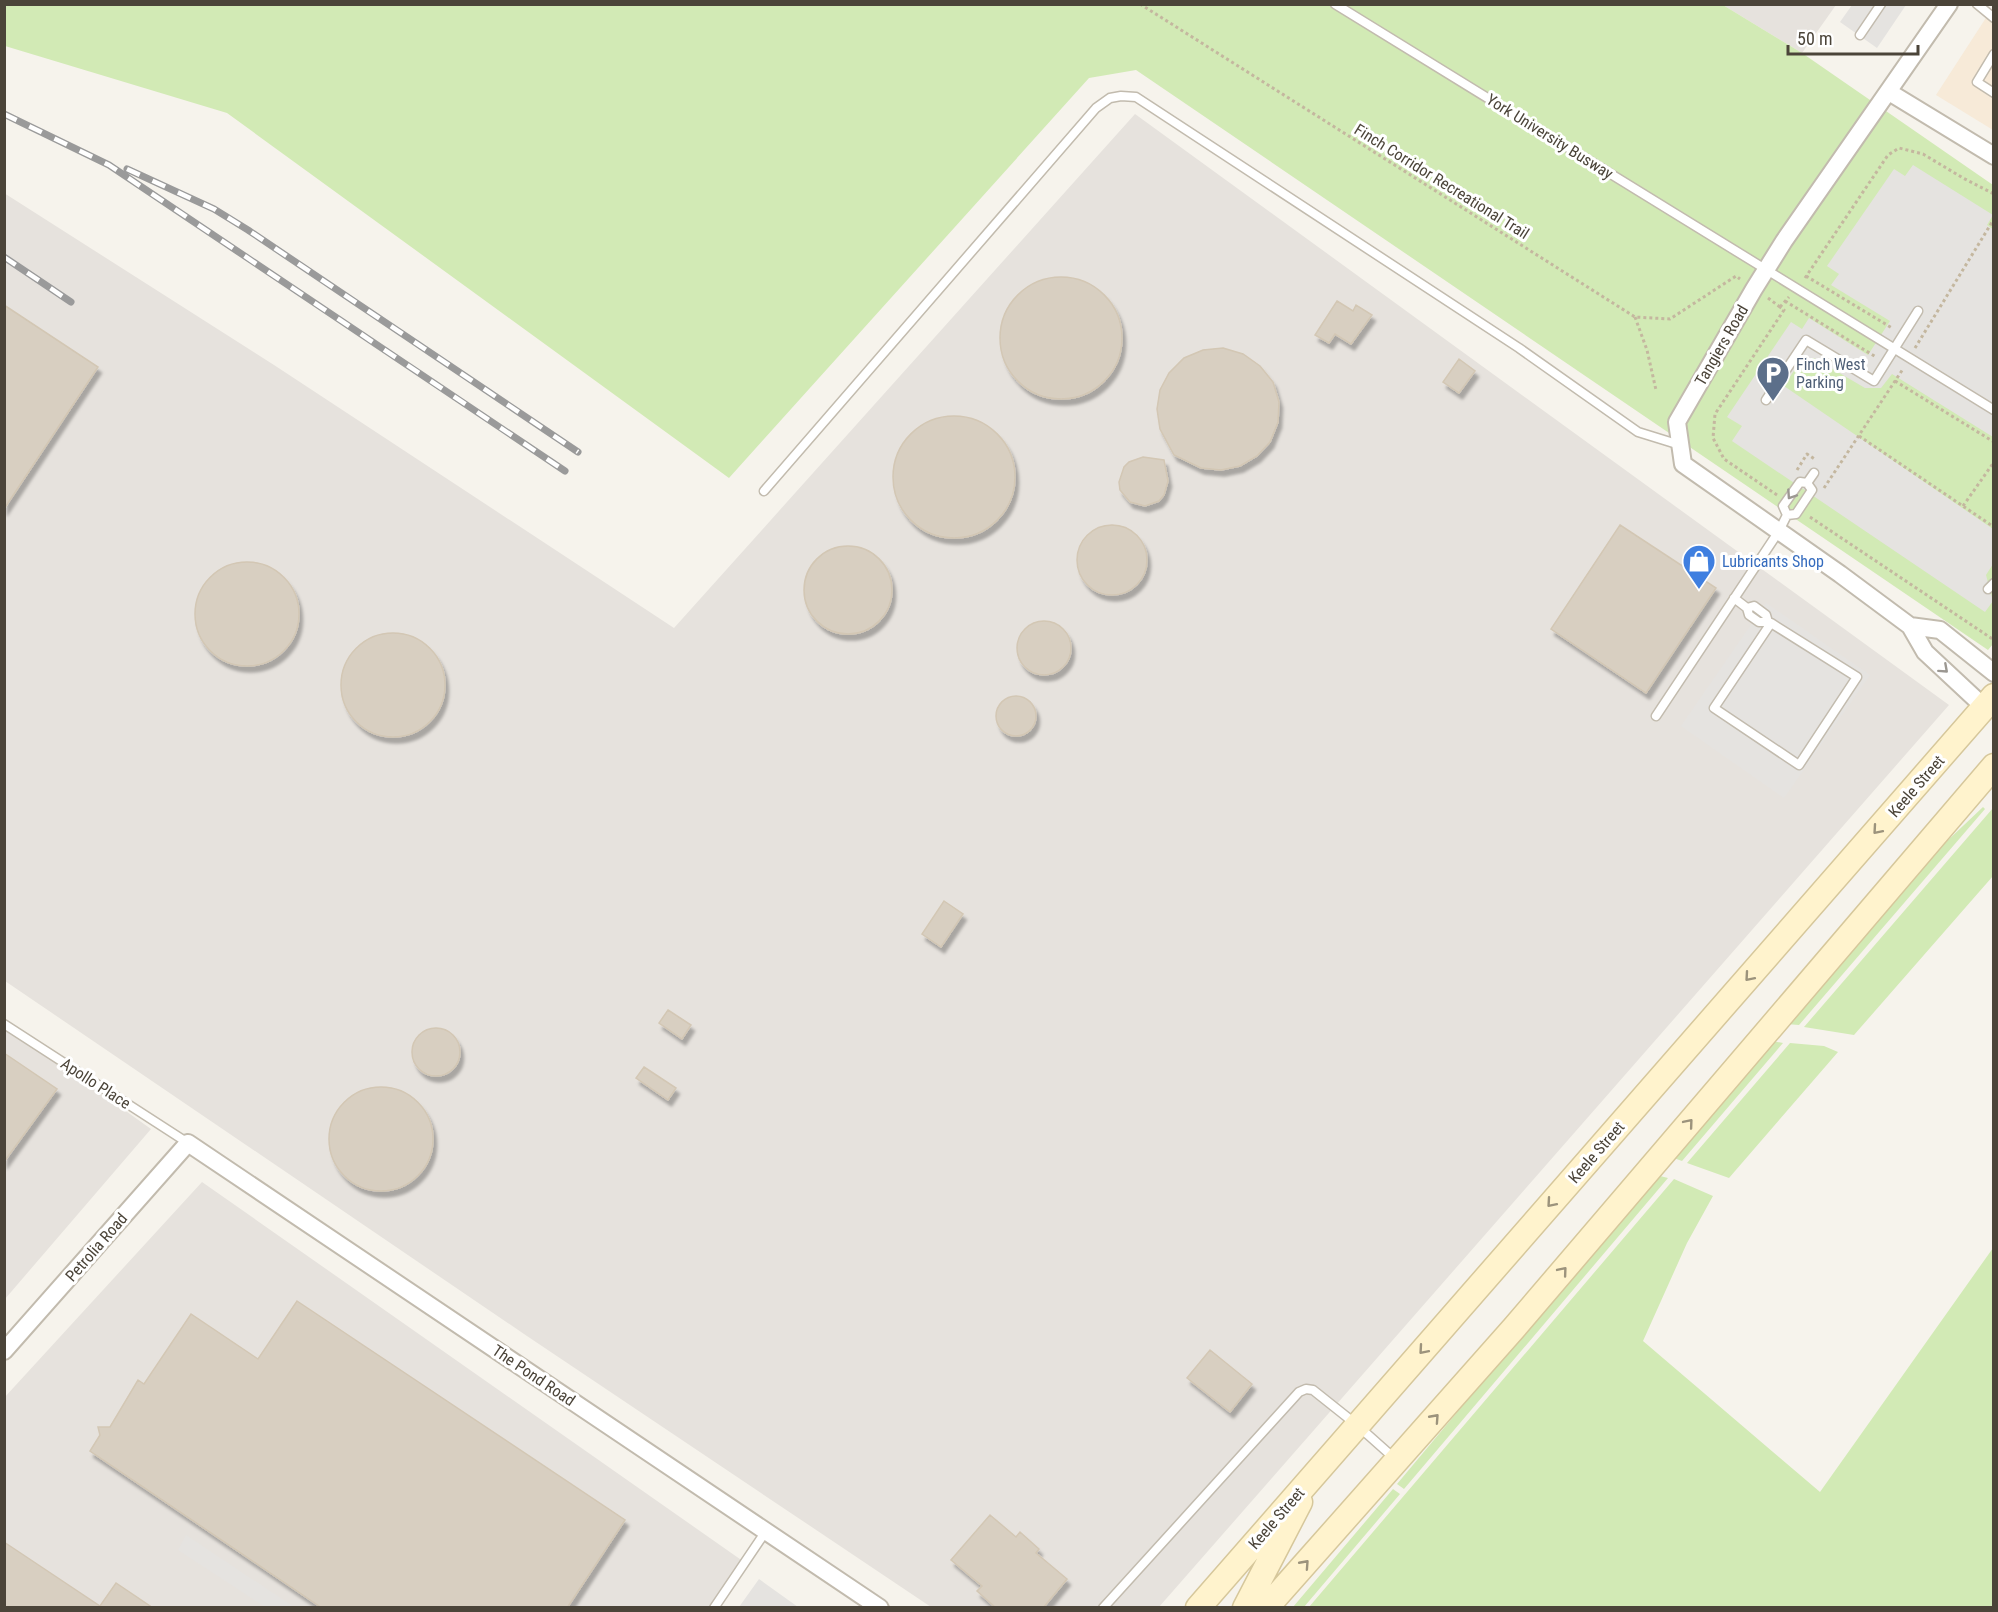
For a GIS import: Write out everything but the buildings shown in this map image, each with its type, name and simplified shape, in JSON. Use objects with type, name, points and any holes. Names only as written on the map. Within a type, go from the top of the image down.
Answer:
[{"type":"main road","name":"Keele Street","points":[[1198,1608],[1990,706]]},
{"type":"main road","points":[[1266,1608],[1514,1328],[1994,766]]},
{"type":"main road","points":[[1245,1608],[1281,1543],[1315,1473]]},
{"type":"street","name":"Tangiers Road","points":[[1949,4],[1765,269],[1677,422],[1683,464],[1910,626],[1925,652],[1990,706]]},
{"type":"street","points":[[1889,92],[1994,156]]},
{"type":"street","name":"Tangiers Road","points":[[1910,626],[1940,630],[1994,674]]},
{"type":"street","name":"Petrolia Road","points":[[4,1351],[188,1143]]},
{"type":"street","name":"The Pond Road","points":[[188,1143],[880,1608]]},
{"type":"lane","name":"York University Busway","points":[[1335,4],[1994,410]]},
{"type":"lane","points":[[1860,35],[1881,4]]},
{"type":"lane","points":[[1977,4],[1994,18]]},
{"type":"lane","points":[[1994,54],[1977,82],[1994,93]]},
{"type":"lane","points":[[764,491],[1096,108],[1110,98],[1121,96],[1136,97],[1192,133],[1520,348],[1638,432],[1680,445]]},
{"type":"lane","points":[[1766,399],[1806,340],[1874,381],[1918,311]]},
{"type":"lane","points":[[1807,483],[1814,473]]},
{"type":"lane","points":[[1656,716],[1779,531],[1787,515],[1784,506],[1800,482],[1807,483],[1812,490],[1796,514],[1787,515]]},
{"type":"lane","points":[[1734,598],[1747,608],[1749,615],[1759,622],[1769,623],[1857,677],[1799,765],[1714,708],[1769,623]]},
{"type":"lane","name":"Apollo Place","points":[[4,1024],[188,1143]]},
{"type":"lane","points":[[1103,1608],[1299,1392],[1306,1389],[1313,1390],[1397,1460]]},
{"type":"lane","points":[[714,1608],[766,1531]]},
{"type":"path","name":"Finch Corridor Recreational Trail","points":[[1140,4],[1635,317]]},
{"type":"path","points":[[1918,344],[1805,278],[1888,155],[1899,148],[1923,154],[1994,194]]},
{"type":"path","points":[[1823,490],[1901,372],[1994,219]]},
{"type":"path","points":[[1656,390],[1647,350],[1635,317],[1670,318],[1736,276]]},
{"type":"path","points":[[1780,307],[1785,301],[1901,372]]},
{"type":"path","points":[[1774,302],[1784,310],[1715,414],[1713,438],[1724,459],[1783,498]]},
{"type":"path","points":[[1895,381],[1994,442]]},
{"type":"path","points":[[1859,436],[1994,527]]},
{"type":"path","points":[[1963,506],[1994,462]]},
{"type":"path","points":[[1807,522],[1807,516],[1994,640]]},
{"type":"shaded area","points":[[1723,5],[1836,5],[1802,53]]},
{"type":"shaded area","points":[[1852,5],[1906,5],[1877,48],[1840,22]]},
{"type":"shaded area","points":[[1993,7],[1993,130],[1936,95]]},
{"type":"shaded area","points":[[1135,114],[1949,705],[1159,1607],[931,1607],[5,981],[4,193],[274,365],[674,628]]},
{"type":"shaded area","name":"Finch West Parking","points":[[1913,165],[1993,215],[1987,225],[1994,230],[1993,437],[1892,374],[1881,388],[1865,388],[1814,358],[1801,360],[1784,386],[1993,529],[1993,564],[1986,575],[1993,601],[1985,612],[1732,441],[1742,426],[1727,417],[1791,322],[1802,329],[1809,318],[1868,355],[1890,321],[1831,285],[1839,274],[1827,266],[1894,169],[1905,176]]},
{"type":"shaded area","points":[[1766,603],[1870,675],[1784,798],[1681,726]]},
{"type":"shaded area","points":[[5,1025],[151,1129],[5,1299]]},
{"type":"shaded area","points":[[202,1182],[747,1564],[716,1607],[5,1607],[4,1398]]},
{"type":"shaded area","points":[[186,1535],[294,1607],[265,1607],[178,1550]]},
{"type":"shaded area","points":[[759,1579],[798,1607],[739,1607]]},
{"type":"green space","points":[[4,5],[1723,5],[1802,53],[1993,185],[1993,644],[1988,650],[1136,70],[1089,78],[729,478],[227,113],[5,46]]},
{"type":"green space","points":[[1983,807],[1985,809],[1799,1025],[1786,1024],[1927,860]]},
{"type":"green space","points":[[1993,808],[1993,876],[1854,1035],[1804,1027]]},
{"type":"green space","points":[[1772,1041],[1783,1043],[1682,1161],[1671,1157]]},
{"type":"green space","points":[[1790,1043],[1824,1046],[1838,1052],[1729,1178],[1687,1163]]},
{"type":"green space","points":[[1656,1175],[1668,1178],[1404,1489],[1397,1484]]},
{"type":"green space","points":[[1674,1179],[1713,1196],[1687,1243],[1643,1341],[1820,1492],[1993,1248],[1993,1607],[1309,1607]]},
{"type":"green space","points":[[1393,1489],[1400,1494],[1304,1607],[1293,1607]]},
{"type":"railway","points":[[4,114],[109,165],[565,471]]},
{"type":"railway","points":[[127,169],[214,209],[248,230],[578,452]]},
{"type":"railway","points":[[4,257],[71,302]]},
{"type":"place","name":"Finch West Parking","points":[[1773,402]]},
{"type":"place","name":"Lubricants Shop","points":[[1699,590]]}]
